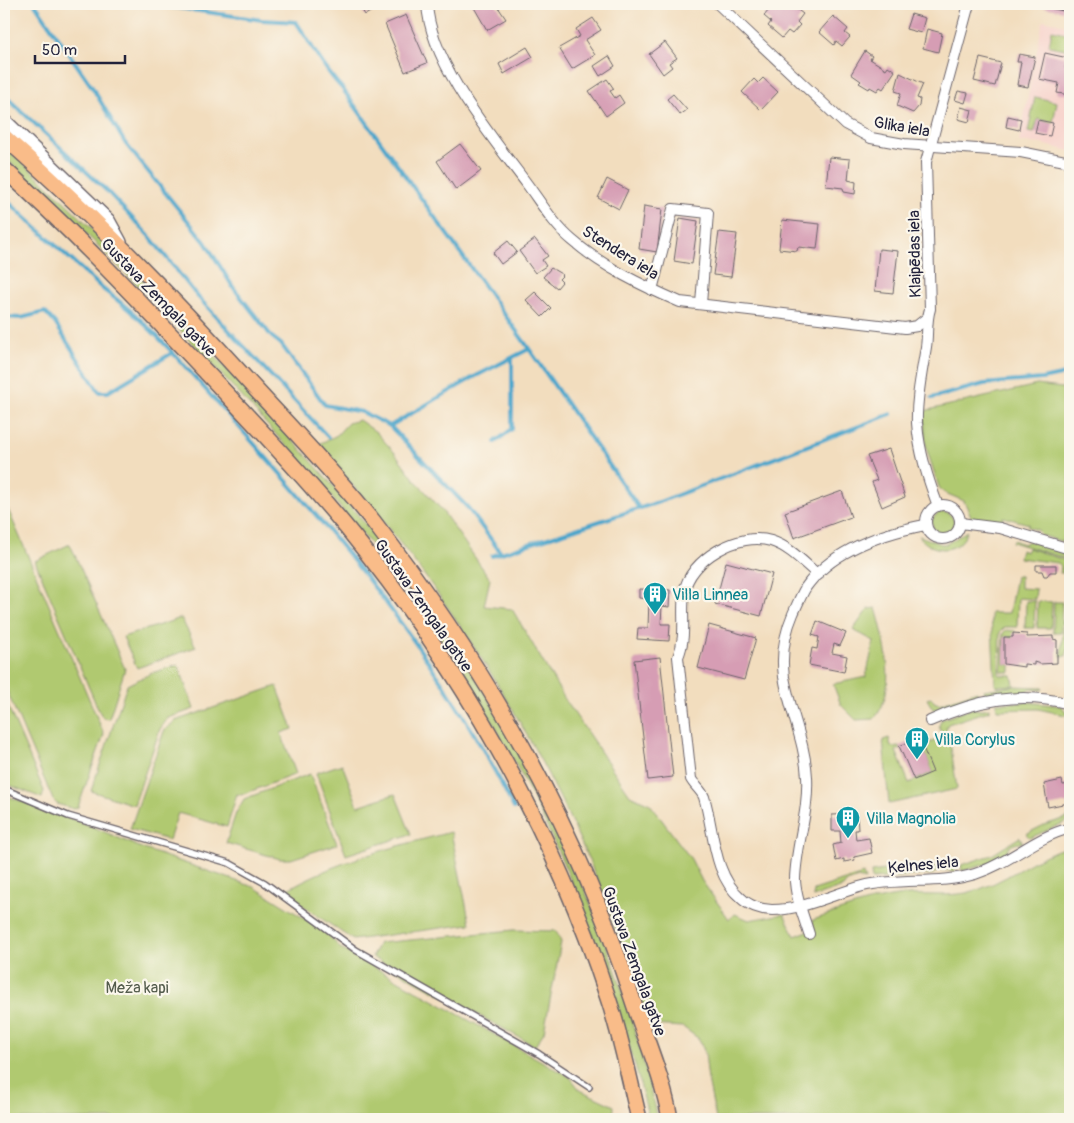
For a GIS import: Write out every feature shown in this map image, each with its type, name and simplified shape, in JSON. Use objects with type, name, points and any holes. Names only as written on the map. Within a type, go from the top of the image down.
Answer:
[{"type":"main road","name":"Gustava Zemgala gatve","points":[[4,137],[53,180],[124,248],[235,366],[371,519],[444,617],[496,698],[532,761],[578,858],[622,969],[670,1116]]},
{"type":"main road","name":"Gustava Zemgala gatve","points":[[4,169],[124,284],[288,460],[347,528],[406,605],[441,657],[497,748],[543,836],[568,894],[608,996],[634,1096],[638,1119]]},
{"type":"street","name":"Stendera iela","points":[[427,4],[439,50],[455,82],[551,216],[571,240],[600,260],[652,290],[680,302],[905,328],[917,326],[927,318]]},
{"type":"street","name":"Glika iela","points":[[718,4],[845,124],[871,138],[904,144],[1021,152],[1070,162]]},
{"type":"street","name":"Klaipēdas iela","points":[[938,506],[920,446],[917,422],[928,334],[927,318],[930,309],[926,162],[969,4]]},
{"type":"street","name":"Gustava Zemgala gatve","points":[[4,120],[109,220],[124,248]]},
{"type":"street","name":"Gustava Zemgala gatve","points":[[4,176],[38,201]]},
{"type":"street","points":[[652,290],[673,209],[708,213],[701,304]]},
{"type":"street","points":[[946,505],[954,509],[960,523],[958,532],[952,538],[943,540],[935,538],[929,533],[925,525],[926,517],[931,510],[938,506],[946,505]]},
{"type":"street","points":[[960,523],[1000,528],[1070,549]]},
{"type":"street","points":[[809,934],[795,881],[797,856],[804,824],[807,778],[801,737],[786,687],[783,650],[786,631],[807,586],[836,558],[863,545],[925,525]]},
{"type":"street","name":"Ķelnes iela","points":[[818,575],[786,547],[769,540],[750,539],[713,552],[698,564],[684,592],[683,645],[678,658],[690,779],[703,795],[721,869],[729,886],[741,899],[752,906],[770,910],[801,906],[864,886],[898,880],[942,879],[974,874],[991,868],[1034,842],[1070,828]]},
{"type":"street","points":[[930,721],[968,705],[1007,697],[1045,698],[1070,704]]},
{"type":"lane","points":[[4,789],[68,816],[229,863],[265,883],[356,950],[539,1054],[590,1087]]},
{"type":"shaded area","points":[[1043,20],[1070,26],[1070,151],[1042,144],[1019,142]]},
{"type":"green space","points":[[1052,30],[1070,34],[1070,50],[1049,46]]},
{"type":"green space","points":[[1035,97],[1057,102],[1053,123],[1038,119],[1034,133],[1028,132]]},
{"type":"green space","points":[[4,146],[117,253],[288,435],[371,530],[436,617],[479,683],[518,751],[555,822],[587,895],[615,969],[639,1044],[657,1119],[649,1119],[610,985],[587,920],[560,856],[531,793],[463,672],[402,584],[332,497],[206,357],[150,298],[64,212],[4,157]]},
{"type":"green space","points":[[1037,385],[1070,389],[1070,541],[1066,543],[1041,535],[1038,530],[1028,527],[1029,524],[1003,517],[1001,523],[972,518],[964,501],[943,492],[939,487],[926,447],[924,411]]},
{"type":"green space","points":[[359,420],[376,432],[441,509],[490,579],[484,606],[512,609],[566,701],[630,795],[650,804],[691,859],[702,881],[729,919],[735,914],[749,920],[784,914],[795,936],[813,929],[813,920],[875,900],[906,895],[958,894],[980,889],[993,884],[1043,856],[1070,846],[1070,1119],[716,1119],[705,1053],[699,1039],[683,1027],[651,1025],[588,858],[534,747],[503,693],[435,589],[358,491],[317,445],[337,435],[348,423]]},
{"type":"green space","points":[[4,500],[104,734],[78,807],[74,809],[57,804],[53,800],[4,684]]},
{"type":"green space","points":[[943,512],[951,515],[954,523],[951,531],[943,534],[935,531],[932,523],[935,515]]},
{"type":"green space","points":[[967,531],[964,539],[959,544],[945,549],[931,546],[919,536],[944,544]]},
{"type":"green space","points":[[1013,540],[1024,544],[1029,541],[1059,550],[1070,560],[1012,542]]},
{"type":"green space","points":[[70,544],[125,669],[109,719],[103,718],[98,709],[35,561]]},
{"type":"green space","points":[[1028,548],[1070,562],[1067,573],[1060,573],[1061,566],[1058,563],[1019,558],[1021,550],[1026,552]]},
{"type":"green space","points":[[1016,576],[1020,576],[1020,588],[1036,589],[1035,599],[1018,598],[1017,627],[1005,627],[1000,632],[999,675],[1012,675],[1014,685],[997,686],[995,684],[991,613],[1009,613]]},
{"type":"green space","points":[[1026,601],[1035,601],[1034,628],[1025,628]]},
{"type":"green space","points":[[1038,601],[1052,602],[1051,628],[1037,628]]},
{"type":"green space","points":[[1054,602],[1062,602],[1061,633],[1053,633]]},
{"type":"green space","points":[[876,608],[886,650],[888,680],[886,694],[881,708],[874,719],[856,720],[841,705],[833,684],[866,677],[874,641],[853,630],[868,609]]},
{"type":"green space","points":[[1065,610],[1070,610],[1070,640],[1066,656],[1061,656]]},
{"type":"green space","points":[[181,618],[196,647],[137,668],[123,637]]},
{"type":"green space","points":[[1006,630],[1015,631],[1013,637],[1004,637],[1004,664],[1010,664],[1010,672],[1001,672],[1003,633]]},
{"type":"green space","points":[[178,665],[194,709],[168,718],[160,729],[134,805],[91,791],[127,685],[152,673]]},
{"type":"green space","points":[[277,686],[293,729],[281,733],[296,774],[241,795],[237,794],[227,827],[178,813],[169,840],[130,829],[164,731],[175,721]]},
{"type":"green space","points":[[1013,686],[1043,688],[1042,690],[1030,689],[1026,692],[986,695],[984,690]]},
{"type":"green space","points":[[977,691],[978,694],[950,707],[938,710],[933,709],[927,699],[931,697],[934,702],[939,704]]},
{"type":"green space","points":[[4,697],[44,791],[42,798],[4,783]]},
{"type":"green space","points":[[1028,702],[1062,706],[1065,711],[1070,713],[1070,716],[1038,709],[997,710],[996,703]]},
{"type":"green space","points":[[973,708],[979,710],[989,708],[989,711],[948,724],[946,728],[949,734],[957,789],[889,804],[883,740],[889,738],[891,747],[899,746],[900,749],[896,751],[909,783],[933,772],[922,746],[943,737],[939,726],[941,720]]},
{"type":"green space","points":[[342,764],[358,806],[395,794],[411,834],[346,855],[316,773]]},
{"type":"green space","points":[[310,774],[337,844],[291,859],[280,859],[226,843],[236,813],[244,799]]},
{"type":"green space","name":"Meža kapi","points":[[4,795],[91,826],[144,849],[254,887],[326,932],[340,948],[570,1077],[580,1090],[614,1106],[613,1119],[4,1119]]},
{"type":"green space","points":[[1070,817],[1070,820],[1030,838],[1026,834],[1044,825]]},
{"type":"green space","points":[[451,832],[470,924],[353,940],[283,892],[344,863],[386,849]]},
{"type":"green space","points":[[1020,837],[1023,843],[1012,845],[1005,855],[991,863],[962,871],[961,865],[992,855]]},
{"type":"green space","points":[[954,866],[955,873],[944,870],[933,874],[872,879],[871,872],[899,868]]},
{"type":"green space","points":[[863,874],[865,880],[858,878],[847,882],[843,887],[813,897],[814,890]]},
{"type":"green space","points":[[514,930],[556,931],[561,942],[544,1032],[535,1046],[372,957],[379,943]]},
{"type":"building","points":[[384,4],[365,15],[359,5]]},
{"type":"building","points":[[472,4],[496,4],[506,19],[487,30]]},
{"type":"building","points":[[774,4],[790,4],[803,14],[797,22],[800,25],[792,34],[788,31],[782,38],[768,26],[771,22],[764,16]]},
{"type":"building","points":[[1039,4],[1064,4],[1063,11],[1039,6]]},
{"type":"building","points":[[911,14],[925,18],[921,33],[906,29]]},
{"type":"building","points":[[406,15],[427,63],[405,72],[385,24]]},
{"type":"building","points":[[833,16],[848,29],[845,33],[850,37],[842,46],[836,41],[834,45],[819,32]]},
{"type":"building","points":[[593,18],[601,30],[585,40],[595,55],[572,69],[559,48],[580,36],[576,29]]},
{"type":"building","points":[[927,29],[942,33],[938,52],[923,48]]},
{"type":"building","points":[[665,42],[677,58],[669,63],[672,67],[663,74],[649,54]]},
{"type":"building","points":[[527,47],[533,57],[504,74],[499,64]]},
{"type":"building","points":[[865,51],[872,56],[870,59],[886,69],[888,66],[895,71],[883,89],[880,87],[877,91],[870,87],[869,89],[859,83],[861,81],[851,74]]},
{"type":"building","points":[[1045,53],[1068,58],[1065,68],[1070,69],[1070,95],[1057,93],[1059,83],[1039,79]]},
{"type":"building","points":[[1019,54],[1035,57],[1028,87],[1017,85],[1021,62],[1017,62]]},
{"type":"building","points":[[609,56],[615,66],[600,76],[594,66]]},
{"type":"building","points":[[980,58],[1001,63],[995,86],[974,81]]},
{"type":"building","points":[[900,73],[923,84],[917,98],[920,99],[919,106],[913,113],[897,106],[901,93],[895,91]]},
{"type":"building","points":[[763,78],[778,92],[761,110],[742,92],[754,79],[758,83]]},
{"type":"building","points":[[607,79],[614,89],[610,91],[615,98],[619,95],[624,103],[606,116],[589,91]]},
{"type":"building","points":[[958,91],[968,93],[965,103],[955,100]]},
{"type":"building","points":[[673,94],[687,110],[680,115],[667,99]]},
{"type":"building","points":[[961,107],[972,110],[969,122],[958,119]]},
{"type":"building","points":[[1008,116],[1021,119],[1019,130],[1006,127]]},
{"type":"building","points":[[1038,120],[1053,123],[1050,136],[1035,133]]},
{"type":"building","points":[[460,144],[481,171],[456,190],[437,161]]},
{"type":"building","points":[[829,157],[850,159],[848,180],[856,182],[855,194],[844,192],[843,188],[826,186]]},
{"type":"building","points":[[607,179],[628,190],[619,209],[598,198]]},
{"type":"building","points":[[644,206],[662,209],[657,252],[639,249]]},
{"type":"building","points":[[680,218],[698,221],[692,264],[674,261]]},
{"type":"building","points":[[782,220],[820,224],[817,249],[798,247],[797,251],[779,249]]},
{"type":"building","points":[[719,232],[737,234],[731,277],[713,275]]},
{"type":"building","points":[[535,239],[548,256],[542,260],[546,266],[535,273],[519,251]]},
{"type":"building","points":[[508,241],[517,252],[501,264],[493,253]]},
{"type":"building","points":[[879,249],[898,251],[893,293],[875,291]]},
{"type":"building","points":[[551,268],[563,275],[559,279],[562,282],[557,288],[543,277]]},
{"type":"building","points":[[535,292],[551,308],[542,317],[526,300]]},
{"type":"building","points":[[889,449],[905,497],[882,507],[872,482],[877,480],[867,456]]},
{"type":"building","points":[[842,491],[851,517],[794,538],[785,512]]},
{"type":"building","points":[[726,562],[772,574],[761,616],[715,604]]},
{"type":"building","points":[[1036,565],[1056,565],[1056,572],[1050,572],[1047,576],[1044,576],[1042,571],[1036,571]]},
{"type":"building","name":"Villa Linnea","points":[[639,589],[670,590],[669,607],[662,606],[661,624],[670,624],[669,641],[637,639],[638,628],[648,628],[649,599],[639,598]]},
{"type":"building","points":[[817,621],[846,633],[840,646],[834,644],[832,653],[847,656],[844,672],[809,665],[812,648],[817,649],[819,637],[812,635]]},
{"type":"building","points":[[709,625],[756,638],[744,680],[698,668]]},
{"type":"building","points":[[1013,633],[1027,634],[1027,637],[1053,636],[1053,639],[1057,640],[1057,663],[1040,664],[1034,662],[1034,665],[1024,664],[1024,667],[1004,664],[1004,637],[1013,637]]},
{"type":"building","points":[[660,657],[673,777],[648,780],[634,660]]},
{"type":"building","name":"Villa Corylus","points":[[919,738],[933,772],[914,780],[899,746]]},
{"type":"building","points":[[1062,780],[1063,785],[1070,784],[1068,803],[1048,807],[1044,784]]},
{"type":"building","name":"Villa Magnolia","points":[[857,814],[858,830],[855,830],[856,840],[869,838],[872,853],[854,857],[855,860],[844,862],[844,859],[836,861],[833,845],[841,843],[840,831],[832,831],[832,815]]},
{"type":"waterway","points":[[35,4],[92,87],[125,143],[205,242],[233,287],[272,337],[281,344],[325,405],[362,412],[390,426],[468,508],[501,553]]},
{"type":"waterway","points":[[150,4],[262,20],[296,22],[329,73],[342,88],[525,343],[639,508]]},
{"type":"waterway","points":[[4,95],[107,191],[150,237],[198,297],[328,437]]},
{"type":"waterway","points":[[4,198],[154,333],[310,507],[421,651],[454,701],[514,808]]},
{"type":"waterway","points":[[4,317],[21,318],[45,312],[55,323],[99,392],[108,392],[172,353]]},
{"type":"waterway","points":[[390,426],[474,377],[529,349]]},
{"type":"waterway","points":[[495,442],[512,429],[512,358]]},
{"type":"waterway","points":[[932,398],[984,384],[1042,379],[1070,373]]},
{"type":"waterway","points":[[492,556],[659,502],[891,414]]},
{"type":"place","name":"Villa Linnea","points":[[655,615]]},
{"type":"place","name":"Villa Corylus","points":[[917,760]]},
{"type":"place","name":"Villa Magnolia","points":[[848,839]]}]
